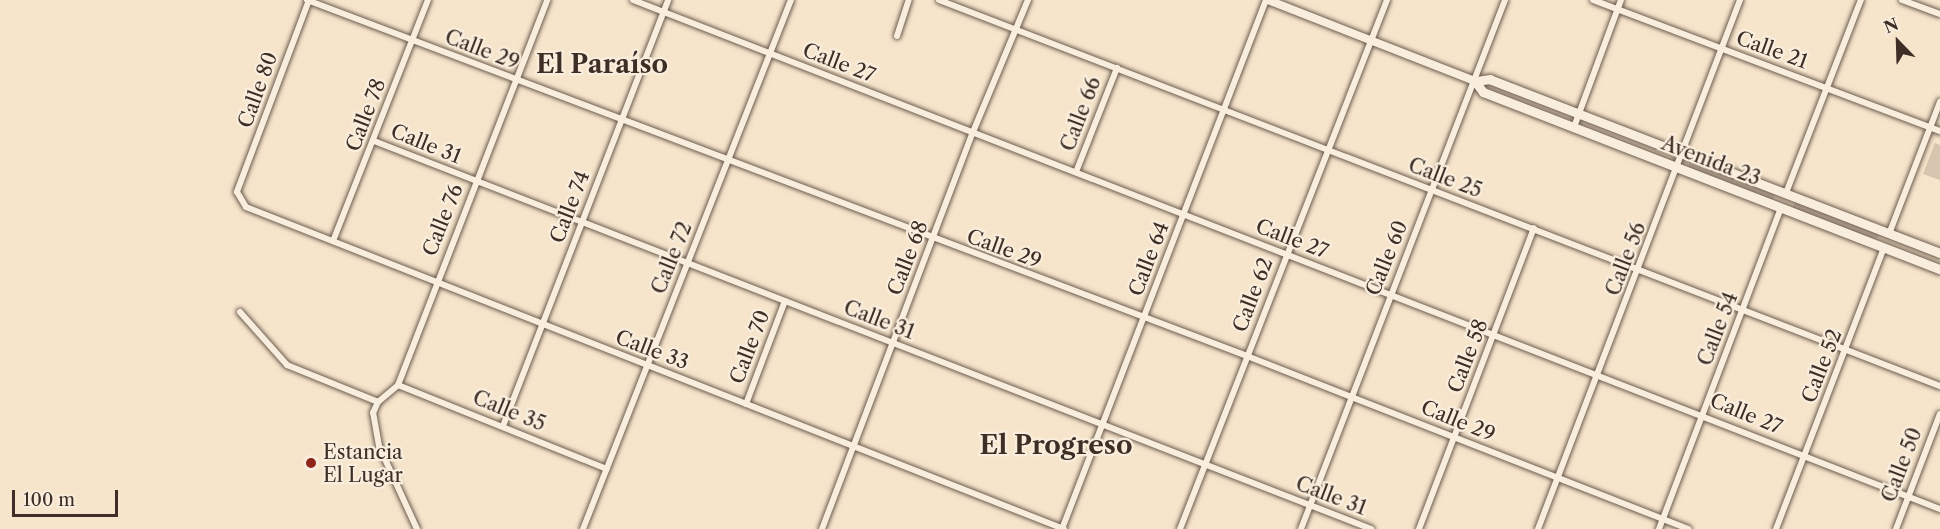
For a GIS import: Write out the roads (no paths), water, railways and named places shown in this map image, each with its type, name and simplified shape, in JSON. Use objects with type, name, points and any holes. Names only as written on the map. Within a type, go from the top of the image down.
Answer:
[{"type":"main road","name":"Avenida 23","points":[[1940,253],[1490,79],[1475,81],[1483,92],[1940,269]]},
{"type":"main road","points":[[1781,207],[1786,194]]},
{"type":"main road","points":[[1884,248],[1889,234]]},
{"type":"street","name":"Calle 29","points":[[308,0],[727,162],[1247,356],[1688,529]]},
{"type":"street","name":"Calle 80","points":[[237,192],[308,0]]},
{"type":"street","name":"Calle 78","points":[[333,241],[428,0]]},
{"type":"street","name":"Calle 76","points":[[398,385],[547,0]]},
{"type":"street","name":"Calle 27","points":[[633,0],[1703,414],[1940,509]]},
{"type":"street","name":"Calle 74","points":[[503,426],[668,0]]},
{"type":"street","name":"Calle 72","points":[[583,529],[791,0]]},
{"type":"street","points":[[897,36],[909,0]]},
{"type":"street","name":"Calle 25","points":[[939,0],[1940,386]]},
{"type":"street","name":"Calle 68","points":[[822,529],[973,132],[1028,0]]},
{"type":"street","name":"Avenida 23","points":[[1267,0],[1475,81]]},
{"type":"street","name":"Calle 64","points":[[1063,529],[1267,0]]},
{"type":"street","name":"Calle 62","points":[[1180,529],[1387,0]]},
{"type":"street","name":"Calle 60","points":[[1301,529],[1505,0]]},
{"type":"street","name":"Calle 21","points":[[1593,0],[1617,11],[1940,130]]},
{"type":"street","points":[[1574,127],[1621,0]]},
{"type":"street","name":"Calle 56","points":[[1538,529],[1679,168],[1740,0]]},
{"type":"street","points":[[1786,194],[1860,0]]},
{"type":"street","points":[[1902,0],[1940,14]]},
{"type":"street","name":"Calle 66","points":[[1076,172],[1117,68]]},
{"type":"street","points":[[1889,234],[1940,102]]},
{"type":"street","name":"Calle 31","points":[[374,141],[583,220],[1205,466],[1371,529]]},
{"type":"street","name":"Calle 33","points":[[237,192],[246,207],[437,280],[647,366],[854,445],[1063,529]]},
{"type":"street","name":"Calle 54","points":[[1659,529],[1781,207]]},
{"type":"street","name":"Calle 58","points":[[1419,529],[1534,228]]},
{"type":"street","name":"Calle 52","points":[[1776,529],[1884,248]]},
{"type":"street","name":"Calle 70","points":[[746,404],[785,301]]},
{"type":"street","points":[[240,312],[287,365],[378,402]]},
{"type":"street","points":[[398,385],[378,402],[372,424],[378,446],[417,529]]},
{"type":"street","name":"Calle 35","points":[[398,385],[607,469]]},
{"type":"street","name":"Calle 50","points":[[1896,529],[1940,414]]},
{"type":"place","name":"Estancia El Lugar","points":[[311,463]]},
{"type":"district","name":"El Paraíso","points":[[602,65]]},
{"type":"district","name":"El Progreso","points":[[1056,446]]}]
